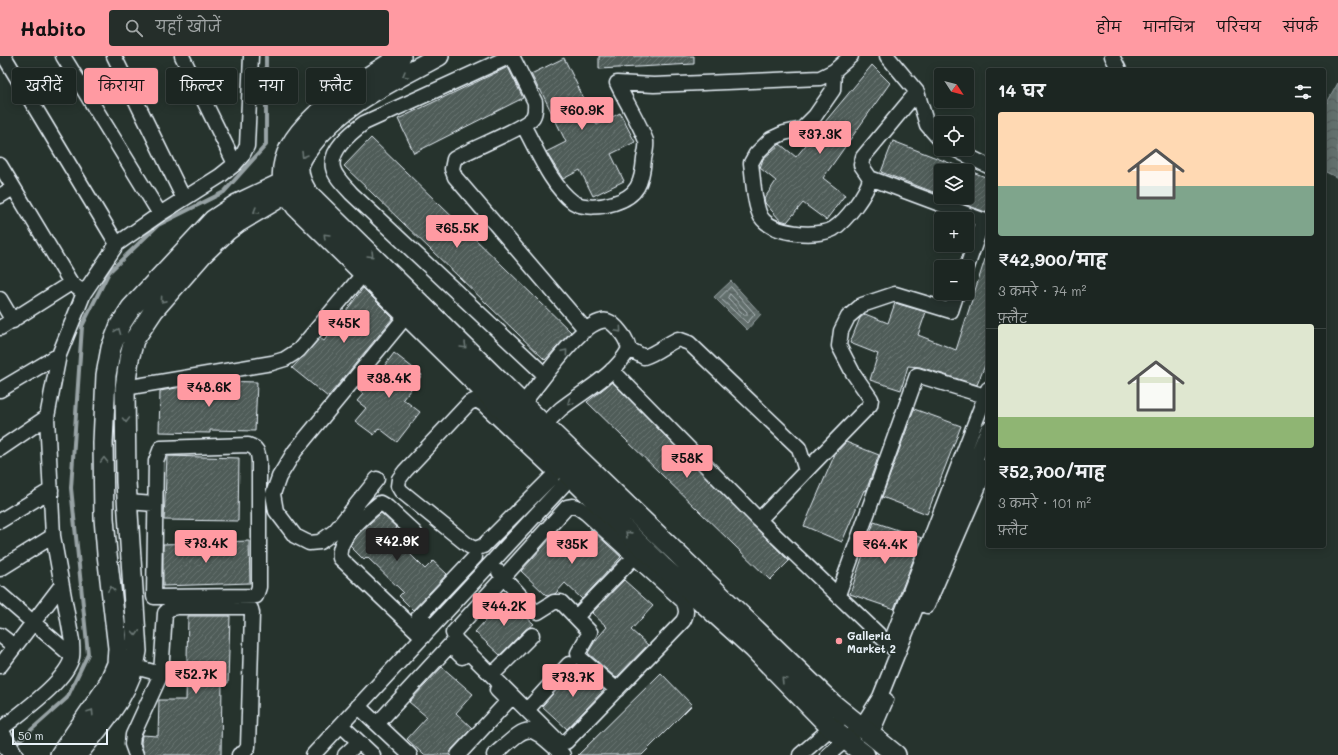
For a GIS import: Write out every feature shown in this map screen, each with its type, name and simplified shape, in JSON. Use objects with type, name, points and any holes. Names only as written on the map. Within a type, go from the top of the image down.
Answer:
[{"type":"street","points":[[4,56],[117,244]]},
{"type":"street","points":[[63,56],[160,214]]},
{"type":"street","points":[[114,56],[184,199]]},
{"type":"street","points":[[182,56],[235,164]]},
{"type":"street","points":[[13,755],[1,734],[58,680],[67,669],[72,656],[72,641],[53,536],[47,417],[58,355],[84,293],[117,244],[160,214],[220,176],[235,164],[242,156],[247,146],[251,56]]},
{"type":"street","points":[[401,56],[328,104],[315,115],[302,130],[285,158],[293,184],[296,207],[512,415],[554,471],[552,477],[483,546],[475,548],[469,546],[401,491],[398,486],[399,479],[405,471],[469,403],[476,400],[482,404],[512,415],[544,425],[846,715],[896,755]]},
{"type":"street","points":[[78,755],[130,683],[135,667],[137,651],[128,502],[125,388],[129,359],[134,340],[154,310],[226,231],[293,184],[302,157],[320,133],[330,123],[349,108],[438,56]]},
{"type":"street","points":[[545,375],[351,194],[332,167],[333,158],[347,137],[364,123],[512,56],[535,102],[536,110],[533,118],[524,125],[464,152],[454,159],[452,169],[455,177],[586,330]]},
{"type":"street","points":[[524,125],[551,177],[565,195],[574,202],[589,207],[612,204],[624,200],[636,190],[642,177],[646,142],[617,83],[654,85],[820,78],[834,71],[851,56]]},
{"type":"street","points":[[887,56],[917,92],[927,125],[934,133]]},
{"type":"street","points":[[1112,56],[1117,68]]},
{"type":"street","points":[[834,71],[833,90],[815,116],[802,129],[784,133],[770,139],[756,154],[751,162],[758,210],[762,218],[768,223],[788,233],[823,233],[833,228],[858,202],[869,186],[870,178]]},
{"type":"street","points":[[917,92],[863,157],[861,165],[870,178],[986,221],[970,260]]},
{"type":"street","points":[[968,156],[986,165]]},
{"type":"street","points":[[0,165],[71,283],[84,293]]},
{"type":"street","points":[[60,755],[107,687],[117,664],[118,648],[107,554],[103,443],[106,390],[111,348],[120,325],[131,308],[213,220],[237,204],[293,184],[307,192],[570,478],[638,552],[683,601],[686,608],[686,615],[683,621],[566,742],[560,742],[456,640],[453,633],[500,583],[567,507],[573,506],[579,508],[638,552],[754,649],[831,728],[865,755]]},
{"type":"street","points":[[0,196],[13,188]]},
{"type":"street","points":[[125,388],[272,363],[285,359],[298,350],[364,273]]},
{"type":"street","points":[[0,328],[71,283]]},
{"type":"street","points":[[759,520],[870,405],[870,399],[853,373],[840,346],[842,331],[848,317],[862,305],[895,294],[951,311],[955,300]]},
{"type":"street","points":[[0,299],[13,321]]},
{"type":"street","points":[[377,479],[335,531],[320,542],[308,543],[296,536],[276,511],[273,494],[279,477],[295,451],[407,315]]},
{"type":"street","points":[[512,415],[545,375],[586,330],[603,320],[612,323],[627,341],[629,349],[624,358],[612,370],[560,409],[544,425]]},
{"type":"street","points":[[629,349],[644,357],[653,354],[668,343],[678,339],[689,343],[799,448],[806,471]]},
{"type":"street","points":[[0,390],[58,355]]},
{"type":"street","points":[[612,370],[759,520],[894,648]]},
{"type":"street","points":[[838,595],[917,375],[986,392]]},
{"type":"street","points":[[866,731],[880,697],[894,648],[986,395]]},
{"type":"street","points":[[0,449],[47,417]]},
{"type":"street","points":[[894,648],[986,434]]},
{"type":"street","points":[[248,445],[254,447],[258,451],[259,587],[256,596],[154,597],[154,560],[156,461],[161,448],[248,445]]},
{"type":"street","points":[[828,755],[847,740],[866,731],[986,469]]},
{"type":"street","points":[[313,755],[570,478]]},
{"type":"street","points":[[0,521],[51,490]]},
{"type":"street","points":[[128,502],[154,504]]},
{"type":"street","points":[[415,533],[387,507],[380,503],[344,538],[338,550],[340,558],[427,632]]},
{"type":"street","points":[[0,569],[53,536]]},
{"type":"street","points":[[492,537],[505,548]]},
{"type":"street","points":[[576,617],[638,552]]},
{"type":"street","points":[[414,620],[475,557]]},
{"type":"street","points":[[131,559],[154,560]]},
{"type":"street","points":[[486,569],[500,583],[533,610],[538,612],[554,602],[561,602],[590,632],[578,653],[580,657],[617,690]]},
{"type":"street","points":[[0,666],[32,622],[61,586]]},
{"type":"street","points":[[0,594],[72,656]]},
{"type":"street","points":[[136,755],[132,744],[133,735],[161,674],[165,613],[169,609],[177,607],[246,607],[251,609],[248,747],[244,754],[239,755]]},
{"type":"street","points":[[0,635],[14,646]]},
{"type":"street","points":[[492,675],[532,635]]},
{"type":"street","points":[[376,724],[450,645],[508,701],[458,755]]},
{"type":"street","points":[[527,710],[569,664]]},
{"type":"street","points":[[135,667],[161,674]]},
{"type":"street","points":[[358,706],[410,755]]},
{"type":"street","points":[[800,755],[846,715]]},
{"type":"street","points":[[342,725],[373,755]]},
{"type":"street","points":[[494,755],[520,733],[527,730],[535,731],[563,755]]},
{"type":"street","points":[[345,755],[359,742]]},
{"type":"water","points":[[1338,83],[1338,178],[1326,172],[1326,104]]},
{"type":"water","points":[[731,281],[761,314],[747,330],[714,297]]},
{"type":"building","points":[[599,56],[694,56],[694,64],[599,69]]},
{"type":"building","points":[[564,58],[597,125],[620,113],[635,142],[611,154],[624,181],[593,196],[580,170],[563,179],[546,152],[566,142],[531,74]]},
{"type":"building","points":[[872,65],[890,83],[823,178],[845,195],[826,220],[803,203],[787,222],[780,220],[765,203],[764,199],[776,181],[760,168],[763,159],[780,144],[796,157]]},
{"type":"building","points":[[508,67],[523,98],[414,153],[398,119]]},
{"type":"building","points":[[371,138],[571,332],[545,360],[344,166]]},
{"type":"building","points":[[893,141],[952,164],[934,164],[934,192],[881,172]]},
{"type":"building","points":[[974,173],[986,177],[986,212],[964,204],[974,204]]},
{"type":"building","points":[[986,256],[986,363],[977,385],[920,367],[908,366],[901,390],[870,380],[878,354],[850,343],[860,318],[865,314],[888,323],[895,303],[926,312],[918,335],[956,350],[972,300],[974,300],[974,294]]},
{"type":"building","points":[[363,288],[393,318],[328,397],[292,368],[320,338],[324,341]]},
{"type":"building","points":[[394,353],[422,375],[403,399],[420,412],[397,442],[379,428],[374,435],[355,421],[366,408],[357,401],[363,394],[357,389],[371,373],[376,377]]},
{"type":"building","points":[[219,381],[257,382],[255,431],[210,430],[210,433],[159,432],[160,391],[198,384],[219,385]]},
{"type":"building","points":[[612,382],[789,561],[770,580],[587,402]]},
{"type":"building","points":[[914,409],[961,426],[927,514],[882,497]]},
{"type":"building","points":[[846,442],[879,455],[866,491],[864,490],[842,542],[804,526],[835,454]]},
{"type":"building","points":[[167,456],[239,458],[238,521],[164,520]]},
{"type":"building","points":[[381,513],[397,528],[390,534],[425,569],[433,561],[447,574],[413,610],[399,596],[403,592],[367,557],[364,560],[350,546],[359,533]]},
{"type":"building","points":[[874,522],[922,538],[894,609],[850,594]]},
{"type":"building","points":[[591,529],[621,557],[582,599],[565,583],[555,594],[547,596],[521,571],[551,538],[567,553]]},
{"type":"building","points":[[249,541],[250,583],[163,586],[163,544]]},
{"type":"building","points":[[624,580],[653,606],[631,630],[648,645],[616,678],[588,653],[595,641],[607,627],[592,613]]},
{"type":"building","points":[[506,598],[534,624],[526,629],[500,655],[475,632]]},
{"type":"building","points":[[188,616],[230,616],[228,683],[222,683],[221,755],[144,755],[141,743],[142,735],[158,736],[159,700],[186,700]]},
{"type":"building","points":[[442,667],[473,694],[456,713],[472,728],[452,749],[450,755],[424,755],[407,739],[427,717],[409,702]]},
{"type":"building","points":[[577,667],[604,690],[567,729],[542,706]]},
{"type":"building","points":[[661,673],[692,705],[642,755],[578,755]]},
{"type":"waterway","points":[[13,746],[67,698],[88,654],[71,488],[82,326],[109,272],[158,225],[224,192],[266,145],[266,56]]},
{"type":"place","name":"Galleria Market 2","points":[[839,641]]}]
